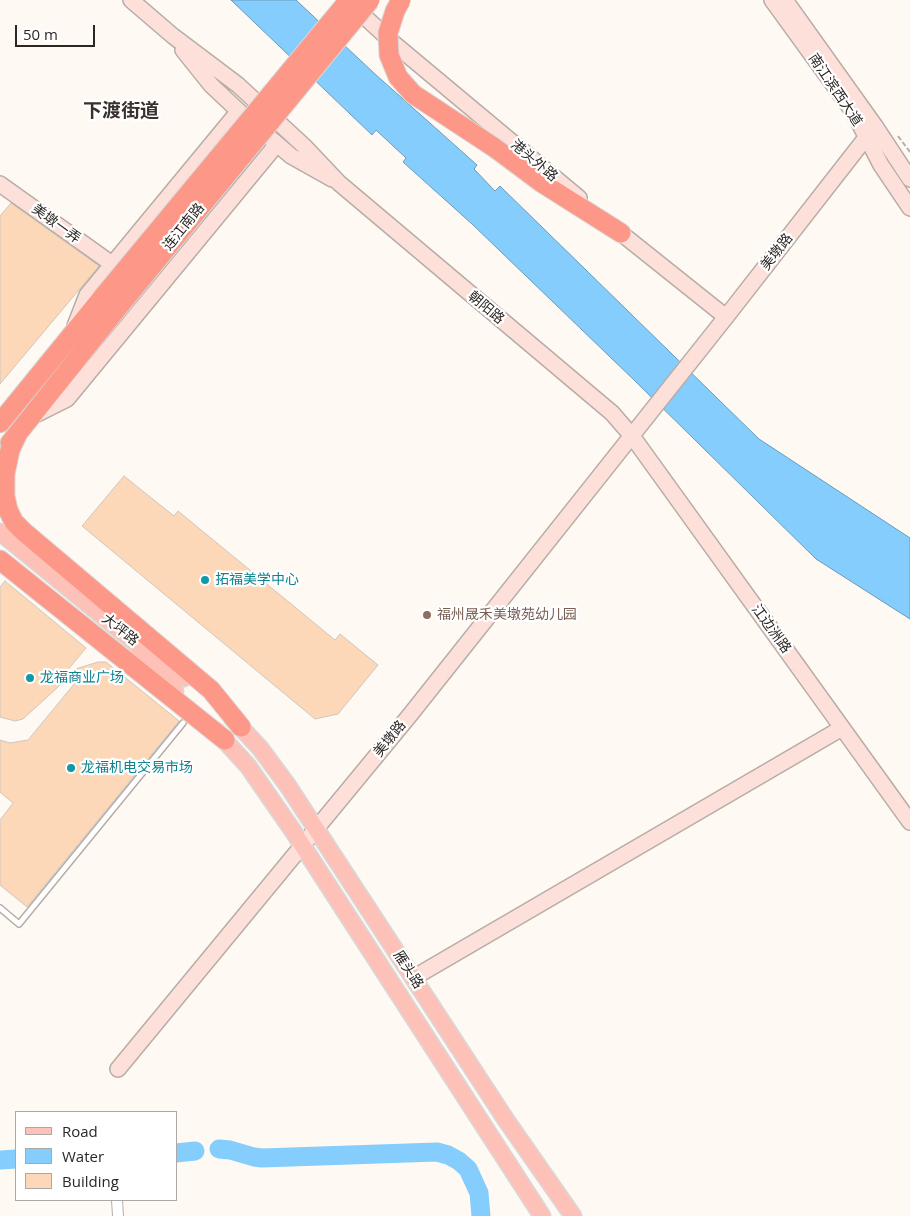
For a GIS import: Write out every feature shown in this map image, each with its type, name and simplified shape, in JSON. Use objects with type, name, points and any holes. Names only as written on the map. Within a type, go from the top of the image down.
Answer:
[{"type":"highway","name":"连江南路","points":[[0,423],[348,0]]},
{"type":"highway","name":"连江南路","points":[[0,456],[116,310],[370,0]]},
{"type":"highway","points":[[402,0],[395,11],[388,33],[389,55],[398,78],[413,94],[495,148],[542,183],[621,233]]},
{"type":"highway","points":[[18,434],[10,450],[5,474],[5,496],[8,510],[14,522],[211,690],[241,727]]},
{"type":"highway","points":[[0,560],[225,740]]},
{"type":"main road","name":"大坪路","points":[[0,532],[132,641],[181,675],[241,727]]},
{"type":"main road","name":"大坪路","points":[[0,539],[129,645],[225,740]]},
{"type":"main road","name":"雁头路","points":[[241,727],[278,771],[488,1093],[573,1216]]},
{"type":"main road","name":"雁头路","points":[[225,740],[255,776],[303,846],[542,1216]]},
{"type":"street","name":"朝阳路","points":[[132,0],[173,36],[238,85],[310,151],[339,183],[612,413],[632,436]]},
{"type":"street","name":"港头外路","points":[[348,0],[392,42],[621,233],[726,317]]},
{"type":"street","name":"南江滨西大道","points":[[772,0],[854,113],[910,179]]},
{"type":"street","name":"南江滨西大道","points":[[785,0],[871,132],[881,165],[910,208]]},
{"type":"street","name":"朝阳路","points":[[173,36],[211,85],[238,112],[291,156],[339,183]]},
{"type":"street","points":[[72,334],[87,295],[238,112]]},
{"type":"street","name":"美墩路","points":[[118,1069],[317,830],[632,436],[871,132]]},
{"type":"street","points":[[212,143],[222,141],[251,165],[251,174]]},
{"type":"street","points":[[30,418],[67,399],[277,144]]},
{"type":"street","name":"美墩一弄","points":[[0,184],[112,264]]},
{"type":"street","name":"江边洲路","points":[[632,436],[910,822]]},
{"type":"street","points":[[413,978],[842,728]]},
{"type":"street","points":[[117,1201],[118,1216]]},
{"type":"lane","points":[[0,908],[19,924],[183,723]]},
{"type":"water","points":[[231,0],[296,0],[477,165],[474,169],[495,191],[500,186],[759,439],[910,538],[910,619],[816,559],[472,224],[403,162],[406,158],[376,130],[372,135]]},
{"type":"building","points":[[11,203],[99,266],[0,384],[0,216]]},
{"type":"building","name":"拓福美学中心","points":[[124,476],[174,516],[178,511],[335,640],[340,634],[378,665],[338,714],[315,719],[82,526]]},
{"type":"building","name":"龙福机电交易市场","points":[[5,581],[86,648],[66,672],[98,662],[106,662],[179,721],[27,907],[0,885],[0,820],[13,803],[0,792],[0,740],[10,743],[28,740],[75,683],[69,677],[23,719],[15,721],[0,717],[0,587]]},
{"type":"waterway","points":[[219,1149],[262,1158],[437,1152],[459,1161],[468,1169],[479,1193],[481,1216]]},
{"type":"waterway","points":[[178,1153],[195,1151]]},
{"type":"waterway","points":[[0,1160],[15,1159]]},
{"type":"place","name":"拓福美学中心","points":[[205,580]]},
{"type":"place","name":"福州晟禾美墩苑幼儿园","points":[[427,615]]},
{"type":"place","name":"龙福商业广场","points":[[30,678]]},
{"type":"place","name":"龙福机电交易市场","points":[[71,768]]},
{"type":"district","name":"下渡街道","points":[[121,112]]}]
